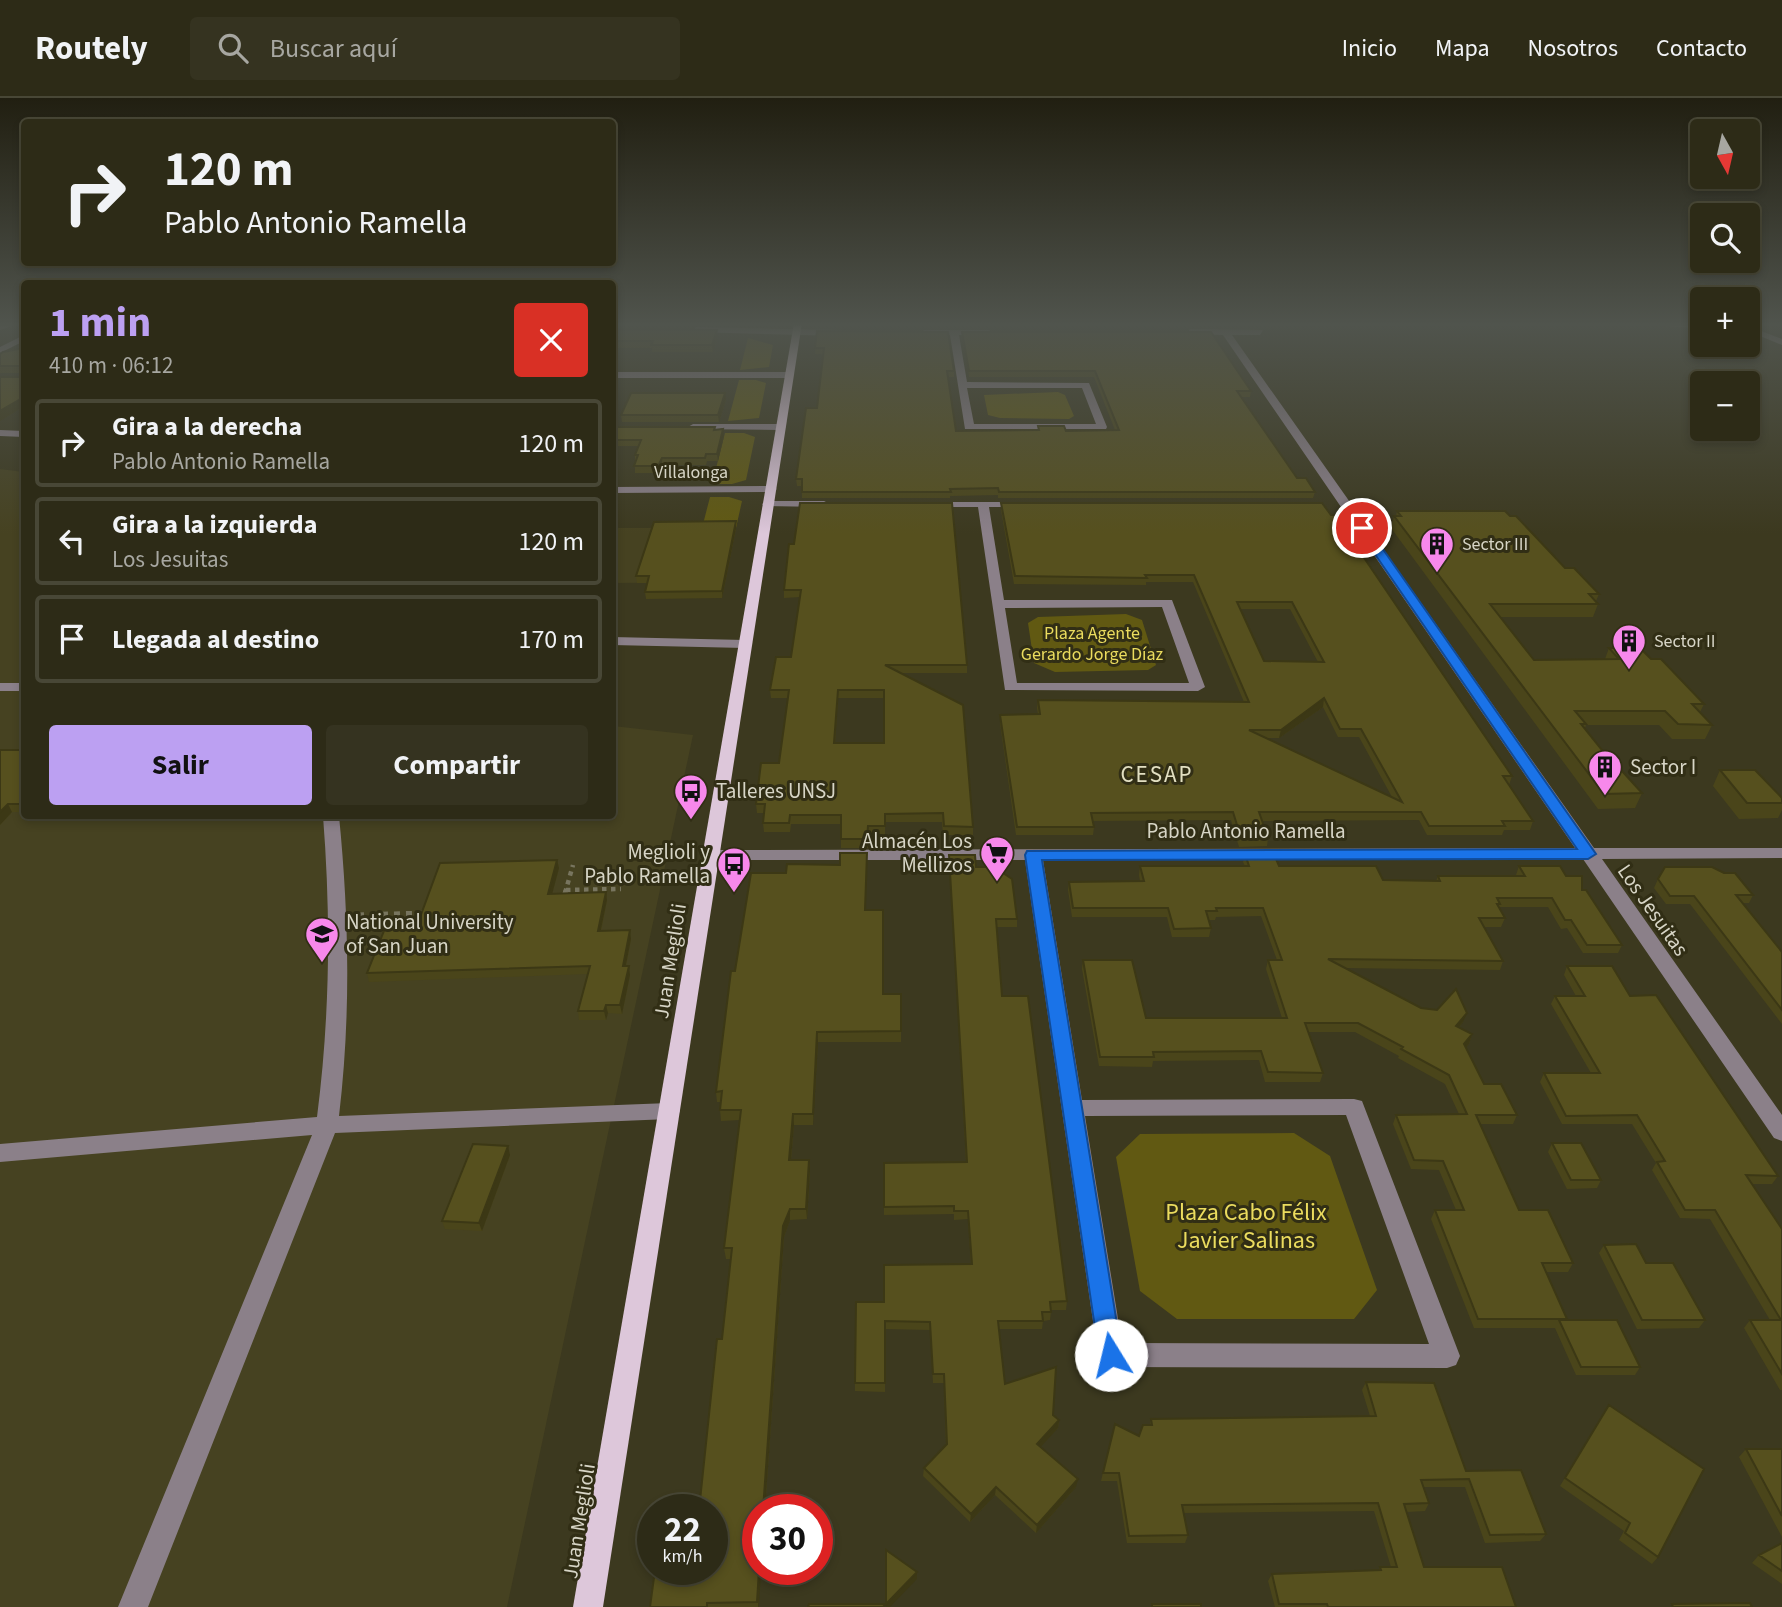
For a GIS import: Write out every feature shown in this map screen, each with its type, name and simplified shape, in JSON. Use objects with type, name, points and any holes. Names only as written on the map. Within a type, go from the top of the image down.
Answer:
[{"type":"main road","name":"Juan Meglioli","points":[[588,1607],[786,393]]},
{"type":"street","points":[[964,393],[969,427],[1102,427],[1089,393]]},
{"type":"street","name":"Los Jesuitas","points":[[1266,393],[1339,504],[1588,854],[1772,1104],[1782,1132]]},
{"type":"street","points":[[677,427],[781,427]]},
{"type":"street","points":[[1,434],[21,434]]},
{"type":"street","name":"Villalonga","points":[[616,491],[769,497],[836,504]]},
{"type":"street","points":[[917,504],[1039,504]]},
{"type":"street","points":[[984,504],[998,604],[1010,687],[1198,687],[1167,603],[998,604]]},
{"type":"street","points":[[616,641],[745,644]]},
{"type":"street","points":[[0,687],[21,687]]},
{"type":"street","points":[[133,1607],[327,1125],[337,1054],[340,915],[331,819]]},
{"type":"street","name":"Pablo Antonio Ramella","points":[[710,855],[1782,853]]},
{"type":"street","points":[[1033,855],[1111,1355],[1447,1356],[1354,1107],[1073,1108]]},
{"type":"street","points":[[0,1153],[327,1125],[669,1111]]},
{"type":"path","points":[[564,900],[573,865]]},
{"type":"path","points":[[566,890],[621,888]]},
{"type":"path","points":[[340,915],[436,913]]},
{"type":"shaded area","name":"National University of San Juan","points":[[0,469],[21,472],[21,819],[616,819],[616,726],[693,735],[507,1607],[0,1607]]},
{"type":"shaded area","points":[[616,528],[736,528],[725,582],[616,583]]},
{"type":"green space","points":[[735,393],[764,393],[759,418],[728,421]]},
{"type":"green space","points":[[1061,393],[1065,395],[1074,416],[1069,419],[1000,418],[988,415],[984,395]]},
{"type":"green space","points":[[725,433],[744,433],[755,437],[746,480],[732,484],[712,484]]},
{"type":"green space","points":[[710,497],[729,497],[742,501],[736,528],[702,528]]},
{"type":"green space","name":"Plaza Agente Gerardo Jorge Díaz","points":[[1126,614],[1142,620],[1156,665],[1148,670],[1055,672],[1034,663],[1028,623],[1038,617]]},
{"type":"green space","name":"Plaza Cabo Félix Javier Salinas","points":[[1294,1133],[1330,1156],[1377,1290],[1354,1319],[1177,1319],[1140,1291],[1116,1157],[1140,1134]]},
{"type":"building","points":[[0,393],[21,393],[21,399],[0,411]]},
{"type":"building","points":[[631,393],[725,393],[718,415],[621,415]]},
{"type":"building","points":[[819,393],[950,393],[956,431],[1039,430],[1038,426],[1064,426],[1066,431],[1119,430],[1104,393],[1239,393],[1297,478],[1306,478],[1315,492],[999,492],[998,488],[950,489],[951,492],[802,492],[802,479],[796,479],[806,408],[817,408]]},
{"type":"building","points":[[616,427],[723,429],[717,454],[706,454],[705,458],[662,458],[658,466],[634,466],[641,440],[616,440]]},
{"type":"building","points":[[800,503],[952,503],[967,665],[885,665],[963,705],[973,827],[944,826],[943,813],[885,814],[885,826],[868,826],[867,839],[841,839],[841,815],[790,815],[789,823],[763,823],[765,804],[756,804],[761,763],[779,763],[789,690],[770,690],[776,657],[791,657],[801,590],[784,590],[789,544],[794,544]],"holes":[[[838,690],[884,690],[884,743],[834,743]]]},
{"type":"building","points":[[1001,503],[1322,503],[1331,515],[1335,515],[1512,776],[1503,776],[1533,821],[1502,821],[1505,826],[1429,826],[1421,812],[1259,812],[1268,838],[1241,838],[1233,812],[1091,813],[1094,827],[1017,827],[1000,715],[1040,714],[1038,700],[1249,702],[1194,575],[1145,575],[1147,578],[1015,576]],"holes":[[[1237,602],[1292,602],[1324,662],[1264,661]],[[1324,698],[1340,729],[1361,729],[1402,802],[1249,730],[1281,730]]]},
{"type":"building","points":[[1397,511],[1505,511],[1510,516],[1516,516],[1565,568],[1574,568],[1599,594],[1589,594],[1598,604],[1490,604],[1534,660],[1619,659],[1609,648],[1640,648],[1651,659],[1661,659],[1704,704],[1692,704],[1712,725],[1678,724],[1665,711],[1575,711],[1586,724],[1581,724],[1618,770],[1642,793],[1604,794],[1394,516],[1401,516]]},
{"type":"building","points":[[736,521],[722,591],[645,592],[649,576],[636,576],[654,522]]},
{"type":"building","points":[[0,750],[21,750],[21,804],[8,804],[0,812]]},
{"type":"building","points":[[1720,770],[1755,770],[1782,798],[1782,803],[1747,803]]},
{"type":"building","points":[[840,853],[867,853],[865,910],[883,910],[883,994],[901,994],[901,1031],[817,1032],[813,1114],[793,1114],[789,1160],[809,1160],[806,1209],[790,1209],[783,1226],[764,1494],[742,1494],[742,1585],[758,1585],[757,1602],[707,1603],[707,1607],[650,1607],[653,1585],[728,1585],[728,1494],[701,1494],[717,1339],[722,1339],[732,1248],[724,1248],[741,1110],[720,1110],[722,1091],[716,1092],[731,971],[735,971],[751,873],[786,873],[787,864],[840,865]]},
{"type":"building","points":[[1245,854],[1274,854],[1279,866],[1376,866],[1383,880],[1440,881],[1438,876],[1525,876],[1519,866],[1560,866],[1566,876],[1582,876],[1582,890],[1586,890],[1622,945],[1587,945],[1571,920],[1565,920],[1552,898],[1497,898],[1500,904],[1497,904],[1505,918],[1479,918],[1503,961],[1328,959],[1421,1008],[1437,1010],[1456,989],[1467,1013],[1456,1026],[1472,1034],[1464,1044],[1484,1084],[1501,1084],[1517,1115],[1476,1115],[1519,1210],[1548,1210],[1573,1263],[1542,1263],[1567,1319],[1478,1319],[1435,1210],[1464,1210],[1443,1161],[1414,1160],[1396,1115],[1467,1114],[1449,1075],[1401,1049],[1403,1047],[1358,1023],[1305,1023],[1323,1073],[1268,1072],[1261,1051],[1153,1052],[1154,1057],[1100,1057],[1083,960],[1132,960],[1146,1018],[1287,1018],[1268,960],[1282,960],[1263,908],[1216,908],[1217,911],[1206,911],[1211,928],[1174,929],[1168,908],[1073,908],[1069,882],[1144,881],[1140,866],[1249,866]]},
{"type":"building","points":[[949,855],[975,855],[976,867],[994,867],[1012,879],[1017,919],[996,919],[1002,996],[1028,996],[1067,1301],[1050,1302],[1051,1312],[1042,1312],[1043,1321],[998,1321],[1005,1384],[1056,1367],[1053,1415],[1059,1420],[1037,1444],[1078,1479],[1037,1525],[996,1487],[971,1514],[924,1468],[947,1444],[944,1374],[933,1374],[930,1322],[885,1321],[885,1383],[855,1383],[856,1302],[884,1302],[884,1265],[972,1264],[968,1211],[954,1211],[954,1206],[884,1207],[884,1163],[967,1162]]},
{"type":"building","points":[[557,860],[548,894],[606,892],[598,931],[630,930],[623,966],[629,966],[620,1005],[606,1005],[604,1011],[578,1011],[590,966],[367,973],[388,921],[419,920],[440,863]]},
{"type":"building","points":[[1665,867],[1712,867],[1724,873],[1735,873],[1753,895],[1736,895],[1782,952],[1782,1010],[1694,896],[1670,896],[1658,879]]},
{"type":"building","points":[[1567,966],[1612,966],[1630,996],[1656,995],[1778,1176],[1746,1175],[1782,1229],[1782,1374],[1750,1320],[1781,1320],[1715,1210],[1685,1210],[1657,1162],[1665,1161],[1637,1115],[1566,1116],[1544,1073],[1600,1073],[1555,996],[1585,996]]},
{"type":"building","points":[[1552,1143],[1581,1143],[1601,1180],[1571,1180]]},
{"type":"building","points":[[473,1144],[508,1146],[479,1223],[442,1221]]},
{"type":"building","points":[[1636,1244],[1646,1263],[1673,1263],[1705,1320],[1642,1320],[1604,1245]]},
{"type":"building","points":[[1559,1320],[1617,1320],[1640,1367],[1581,1367]]},
{"type":"building","points":[[1366,1382],[1434,1383],[1466,1471],[1521,1470],[1546,1534],[1490,1535],[1469,1479],[1421,1480],[1429,1503],[1404,1504],[1424,1567],[1502,1567],[1516,1607],[1328,1607],[1327,1604],[1279,1604],[1272,1574],[1381,1570],[1380,1567],[1397,1567],[1378,1503],[1182,1505],[1188,1535],[1129,1536],[1119,1473],[1103,1473],[1115,1424],[1139,1436],[1143,1425],[1152,1425],[1151,1419],[1376,1416]]},
{"type":"building","points":[[1609,1405],[1704,1469],[1658,1557],[1625,1533],[1630,1523],[1565,1478]]},
{"type":"building","points":[[1746,1449],[1782,1449],[1782,1516]]},
{"type":"building","points":[[1782,1543],[1782,1571],[1759,1555]]},
{"type":"building","points":[[886,1550],[917,1572],[886,1604]]},
{"type":"building","points":[[1750,1603],[1752,1607],[1673,1607],[1672,1604]]},
{"type":"building","points":[[809,1604],[886,1604],[883,1607],[808,1607]]},
{"type":"building","points":[[1152,1604],[1201,1604],[1201,1607],[1152,1607]]},
{"type":"place","name":"Sector III","points":[[1437,574]]},
{"type":"place","name":"Sector II","points":[[1629,671]]},
{"type":"place","name":"Sector I","points":[[1605,797]]},
{"type":"place","name":"Talleres UNSJ","points":[[691,821]]},
{"type":"place","name":"Almacén Los Mellizos","points":[[997,883]]},
{"type":"place","name":"Meglioli y Pablo Ramella","points":[[734,894]]},
{"type":"place","name":"National University of San Juan","points":[[322,964]]},
{"type":"district","name":"CESAP","points":[[1157,774]]},
{"type":"route","points":[[1111,1355],[1033,855],[1588,854],[1362,528]]}]
